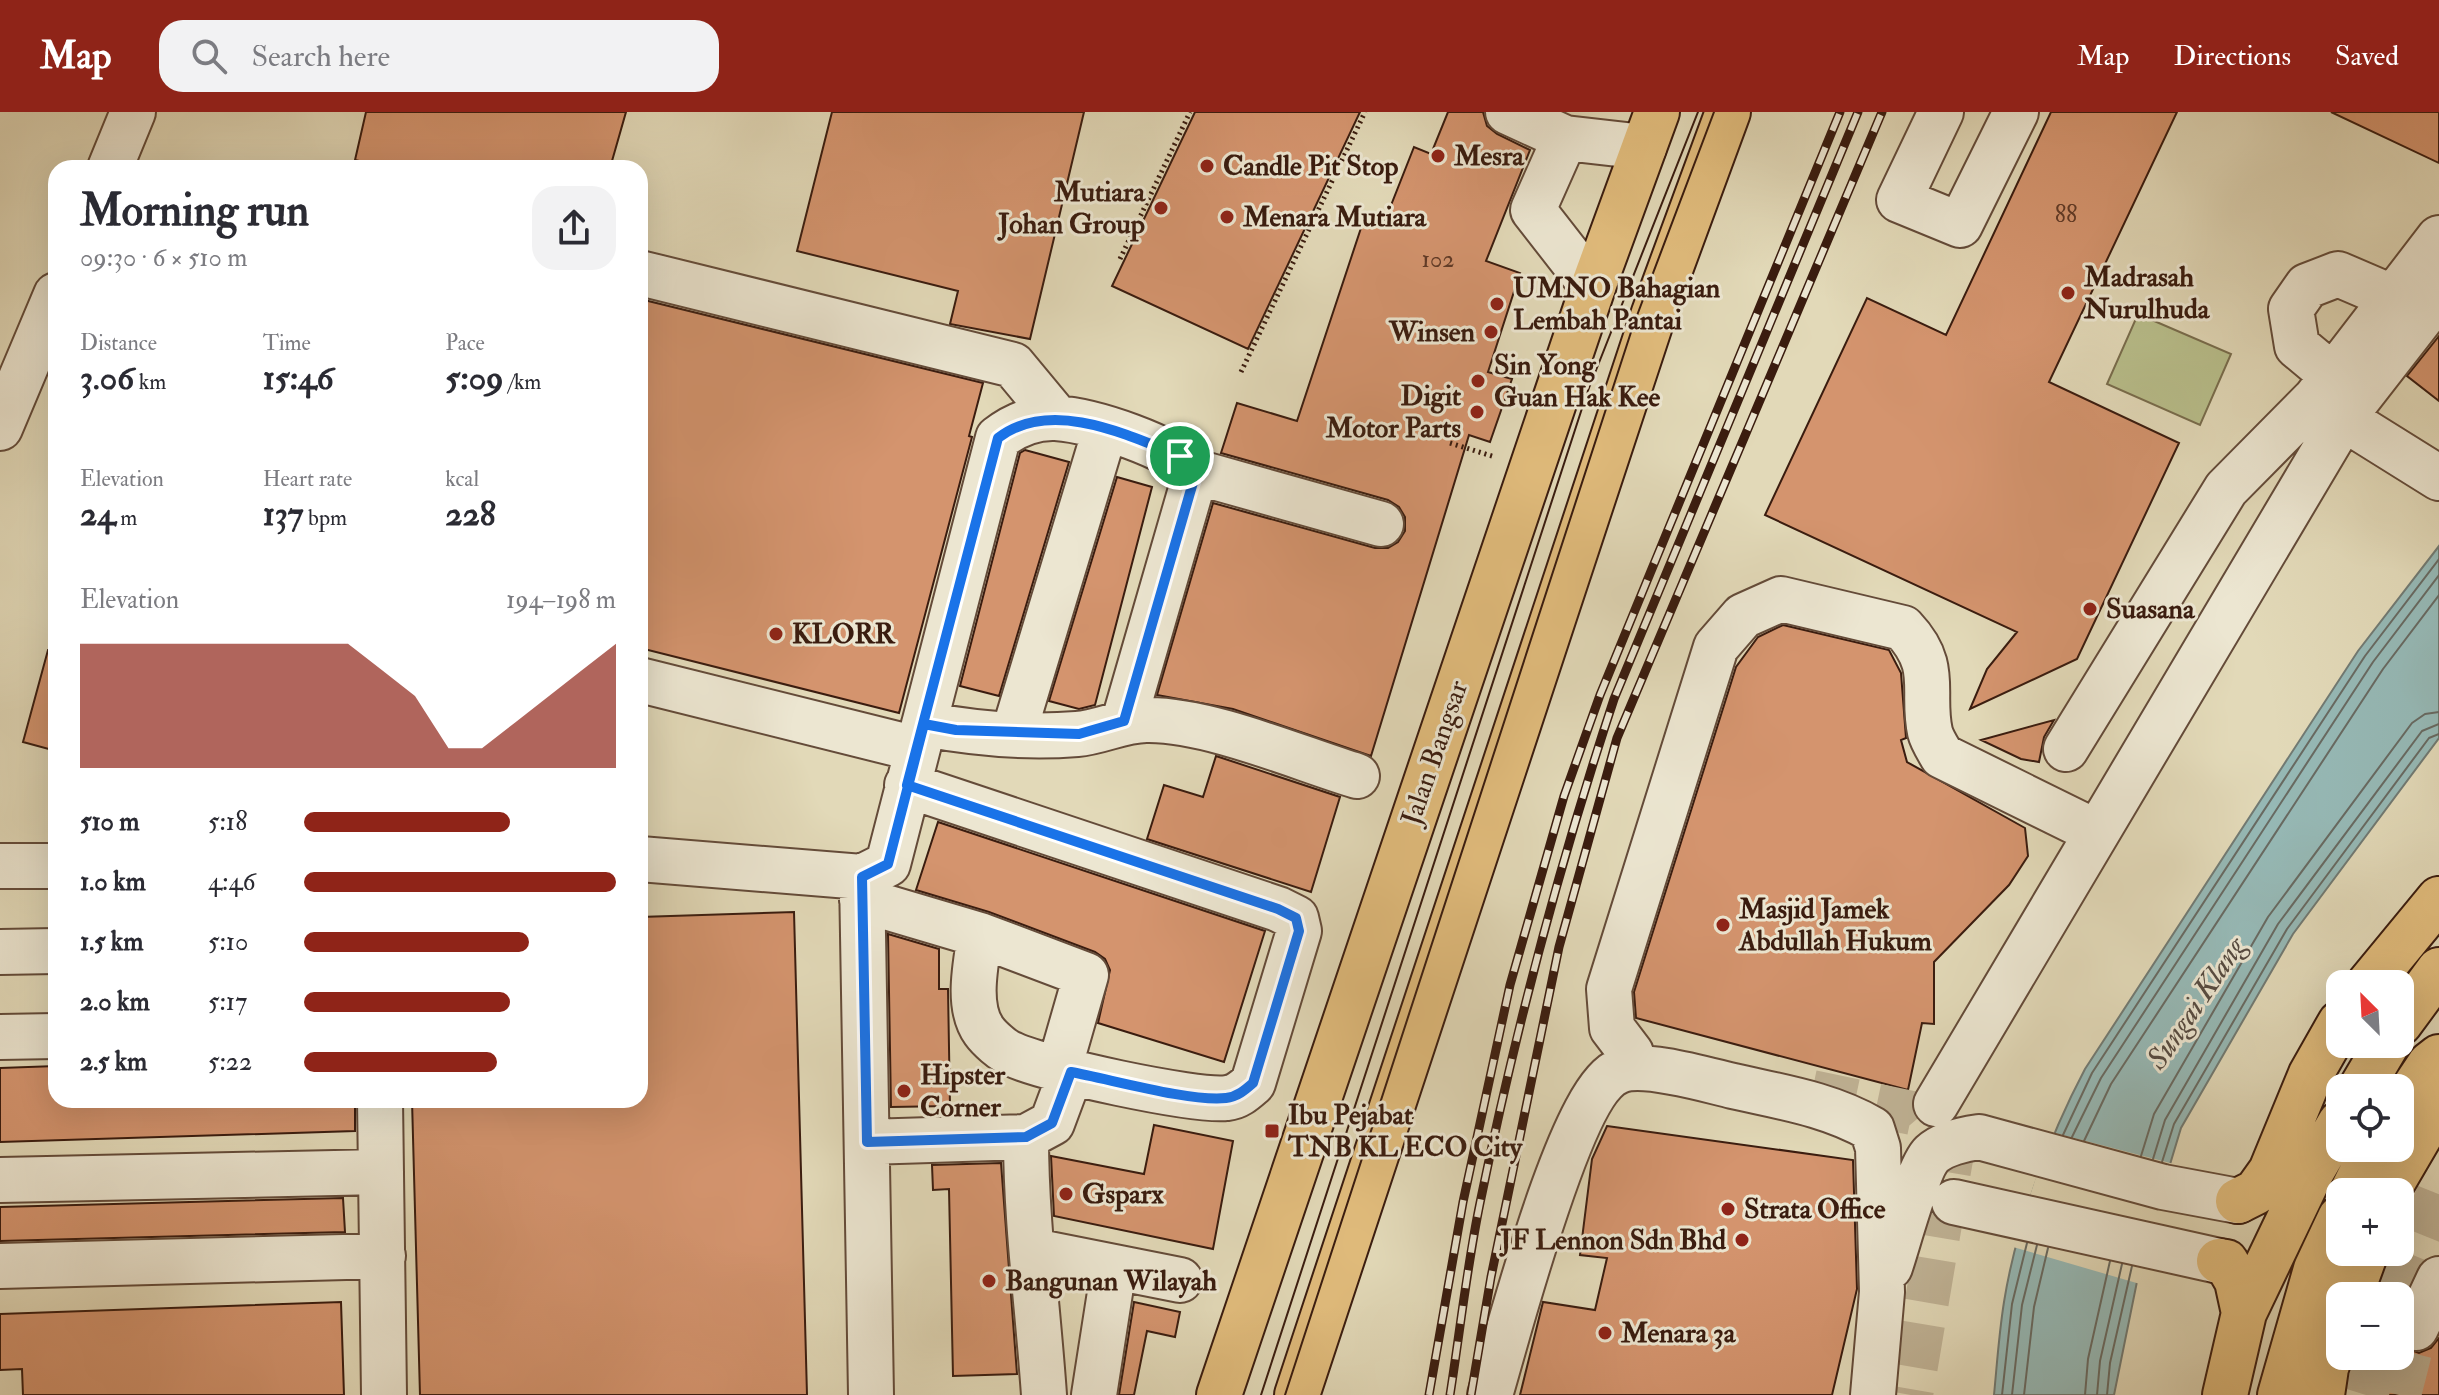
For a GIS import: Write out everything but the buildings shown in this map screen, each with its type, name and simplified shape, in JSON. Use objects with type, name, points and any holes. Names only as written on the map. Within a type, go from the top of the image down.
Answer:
[{"type":"main road","points":[[1297,1395],[1654,313],[1728,112]]},
{"type":"main road","name":"Jalan Bangsar","points":[[1219,1395],[1593,287],[1650,129]]},
{"type":"main road","points":[[2381,970],[2439,899]]},
{"type":"main road","points":[[2414,1004],[2439,970]]},
{"type":"main road","points":[[2244,1313],[2237,1281],[2226,1262],[2229,1230],[2271,1171],[2300,1098],[2326,1049]]},
{"type":"main road","points":[[2414,1088],[2430,1064],[2439,1057]]},
{"type":"main road","points":[[2395,1178],[2439,1103]]},
{"type":"main road","points":[[2225,1395],[2244,1313],[2326,1147]]},
{"type":"main road","points":[[2229,1230],[2249,1223],[2312,1171]]},
{"type":"main road","points":[[2295,1389],[2316,1269],[2326,1248]]},
{"type":"main road","points":[[2295,1389],[2326,1368]]},
{"type":"street","points":[[113,160],[133,112]]},
{"type":"street","points":[[1508,112],[1565,138],[1650,129]]},
{"type":"street","points":[[1941,112],[1899,200],[1960,225],[2016,112]]},
{"type":"street","points":[[1565,138],[1533,210],[1593,287]]},
{"type":"street","points":[[1936,1104],[2096,832],[2331,398],[2394,298],[2439,238]]},
{"type":"street","points":[[2394,298],[2338,274],[2307,286],[2291,309],[2297,346],[2331,398],[2386,442],[2439,478]]},
{"type":"street","points":[[648,275],[1013,365],[1057,418]]},
{"type":"street","points":[[2066,749],[2226,489],[2331,398],[2439,295]]},
{"type":"street","points":[[0,428],[11,375],[48,309]]},
{"type":"street","points":[[871,1395],[862,888],[888,864],[998,438],[1013,426],[1057,418],[1105,430],[1180,456],[1196,472],[1381,524]]},
{"type":"street","points":[[1014,732],[1105,430]]},
{"type":"street","points":[[1124,721],[1196,472]]},
{"type":"street","points":[[1631,1053],[1612,1028],[1609,989],[1716,647],[1743,616],[1781,599],[1903,628],[1915,641],[1929,680],[1930,733],[1942,756],[2096,832]]},
{"type":"street","points":[[648,682],[916,753],[1278,909],[1296,918],[1299,931],[1253,1083],[1242,1093],[1227,1098],[1195,1096],[1065,1070],[1009,1054],[983,1030],[975,1001],[980,935]]},
{"type":"street","points":[[916,753],[956,730],[1079,734],[1124,721],[1152,719],[1213,731],[1357,776]]},
{"type":"street","points":[[648,860],[862,888],[1086,975],[1052,1123],[1026,1137],[867,1142]]},
{"type":"street","points":[[0,866],[48,866]]},
{"type":"street","points":[[0,952],[48,951]]},
{"type":"street","points":[[0,1037],[48,1036]]},
{"type":"street","points":[[1490,1395],[1533,1248],[1595,1092],[1620,1071],[1664,1070],[1842,1112],[1872,1129],[1878,1148],[1882,1292],[1873,1395]]},
{"type":"street","points":[[380,1108],[384,1395]]},
{"type":"street","points":[[1026,1137],[1026,1221],[1034,1251],[1044,1395]]},
{"type":"street","points":[[1882,1292],[1921,1169],[1933,1153],[1966,1139],[1964,1174]]},
{"type":"street","points":[[0,1180],[381,1172]]},
{"type":"street","points":[[1964,1174],[2229,1230]]},
{"type":"street","points":[[1964,1174],[2163,1187],[2229,1230]]},
{"type":"street","points":[[1034,1251],[1180,1280]]},
{"type":"street","points":[[0,1266],[383,1256]]},
{"type":"street","points":[[1094,1395],[1114,1267]]},
{"type":"street","points":[[2416,1328],[2439,1279]]},
{"type":"path","points":[[1120,259],[1190,112]]},
{"type":"path","points":[[1241,372],[1365,112]]},
{"type":"path","points":[[1450,443],[1495,457]]},
{"type":"green space","points":[[2138,314],[2231,354],[2200,425],[2107,384]]},
{"type":"water","name":"Sungai Klang","points":[[2439,546],[2439,738],[2293,934],[2181,1128],[2142,1257],[2114,1395],[1994,1395],[2002,1314],[2025,1213],[2059,1123],[2085,1069],[2358,651]]},
{"type":"pier","points":[[2051,1132],[2174,1164],[2140,1284],[2013,1247]]},
{"type":"tunnel","points":[[1812,1092],[1912,1113],[1951,1159],[1911,1395]]},
{"type":"tunnel","points":[[2403,1282],[2439,1192]]},
{"type":"tunnel","points":[[2399,1395],[2416,1328]]},
{"type":"tunnel","points":[[2366,1395],[2374,1370]]},
{"type":"tram line","points":[[1261,1395],[1587,393],[1698,112]]},
{"type":"tram line","points":[[1285,1395],[1633,326],[1714,112]]},
{"type":"railway","points":[[1429,1395],[1463,1202],[1510,985],[1564,796],[1600,695],[1840,112]]},
{"type":"railway","points":[[1450,1395],[1475,1227],[1508,1075],[1557,886],[1594,761],[1614,699],[1858,112]]},
{"type":"railway","points":[[1471,1395],[1491,1277],[1559,947],[1617,738],[1882,112]]},
{"type":"place","name":"Mesra","points":[[1438,156]]},
{"type":"place","name":"Candle Pit Stop","points":[[1207,166]]},
{"type":"place","name":"Mutiara Johan Group","points":[[1161,208]]},
{"type":"place","name":"Menara Mutiara","points":[[1227,217]]},
{"type":"place","name":"Madrasah Nurulhuda","points":[[2068,293]]},
{"type":"place","name":"UMNO Bahagian Lembah Pantai","points":[[1497,304]]},
{"type":"place","name":"Winsen","points":[[1491,332]]},
{"type":"place","name":"Sin Yong Guan Hak Kee","points":[[1478,381]]},
{"type":"place","name":"Digit Motor Parts","points":[[1477,412]]},
{"type":"place","name":"Suasana","points":[[2090,609]]},
{"type":"place","name":"KLORR","points":[[776,634]]},
{"type":"place","name":"Masjid Jamek Abdullah Hukum","points":[[1723,925]]},
{"type":"place","name":"Hipster Corner","points":[[904,1091]]},
{"type":"place","name":"Ibu Pejabat TNB KL ECO City","points":[[1272,1131]]},
{"type":"place","name":"Gsparx","points":[[1066,1194]]},
{"type":"place","name":"Strata Office","points":[[1728,1209]]},
{"type":"place","name":"JF Lennon Sdn Bhd","points":[[1742,1240]]},
{"type":"place","name":"Bangunan Wilayah","points":[[989,1281]]},
{"type":"place","name":"Menara 3a","points":[[1605,1333]]},
{"type":"route","points":[[1180,456],[1105,430],[1057,418],[1013,426],[998,438],[907,785],[1278,909],[1296,918],[1299,931],[1253,1083],[1242,1093],[1227,1098],[1195,1096],[1071,1072],[1052,1123],[1026,1137],[867,1142],[862,877],[888,864],[907,785],[924,724],[956,730],[1079,734],[1124,721],[1196,472],[1180,456]]}]
